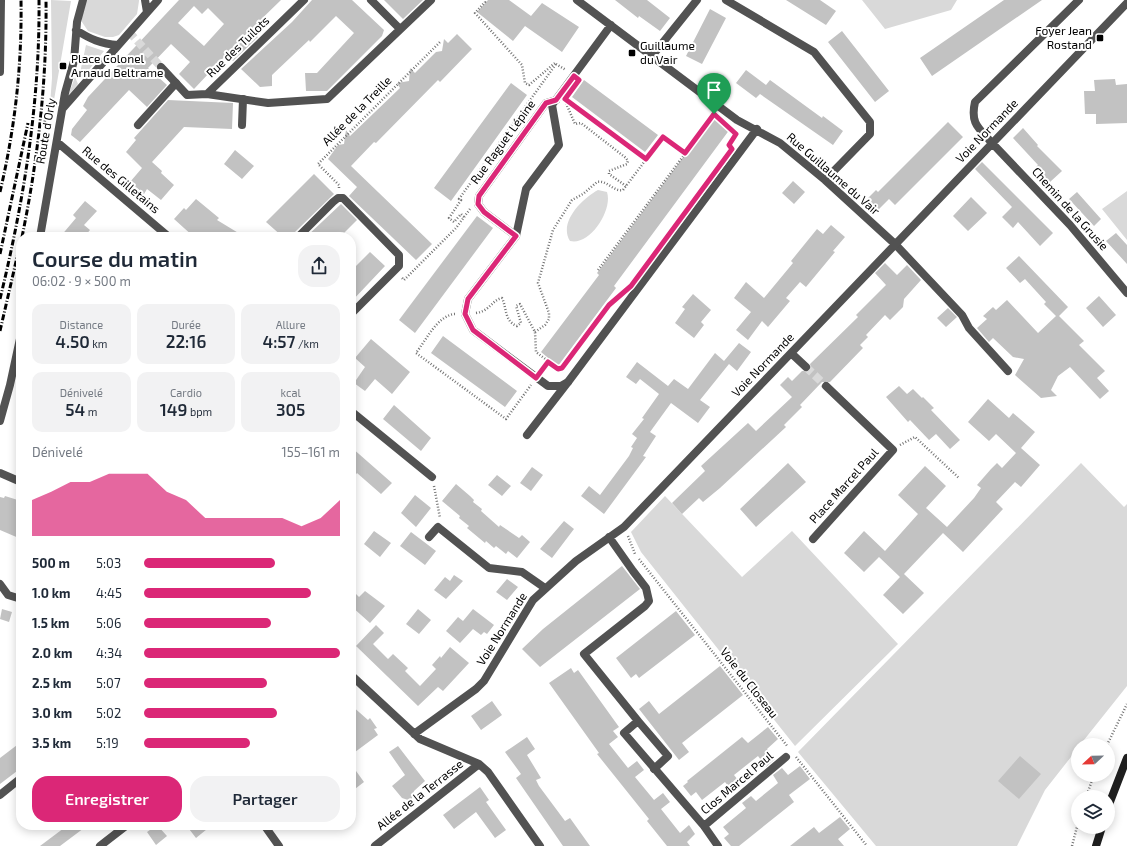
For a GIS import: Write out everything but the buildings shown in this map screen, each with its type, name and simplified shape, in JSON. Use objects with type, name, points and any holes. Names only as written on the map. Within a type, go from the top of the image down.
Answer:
[{"type":"main road","points":[[1115,790],[1127,758]]},
{"type":"main road","points":[[1096,846],[1100,834]]},
{"type":"street","points":[[0,72],[1,0]]},
{"type":"street","name":"Route d'Orly","points":[[41,232],[65,93],[74,61],[76,30],[83,0]]},
{"type":"street","points":[[145,0],[147,12]]},
{"type":"street","points":[[63,109],[158,0]]},
{"type":"street","name":"Rue des Tuilots","points":[[207,94],[304,0]]},
{"type":"street","points":[[371,0],[400,28]]},
{"type":"street","points":[[161,67],[187,95],[207,94],[268,103],[327,99],[431,0]]},
{"type":"street","name":"Rue Guillaume du Vair","points":[[577,0],[737,120],[757,129],[780,143],[825,180],[895,244],[962,316],[969,328],[1008,371]]},
{"type":"street","points":[[652,56],[697,0]]},
{"type":"street","points":[[726,0],[814,52],[870,122],[870,134],[825,180]]},
{"type":"street","name":"Chemin de la Grusie","points":[[1079,0],[975,102],[972,114],[975,124],[992,144],[1070,225],[1127,293]]},
{"type":"street","name":"Voie Normande","points":[[414,734],[476,689],[484,681],[525,610],[545,588],[576,561],[624,526],[1127,3]]},
{"type":"street","name":"Rue Raguet Lépine","points":[[465,314],[468,299],[516,236],[526,189],[559,145],[552,105],[611,25]]},
{"type":"street","points":[[76,30],[103,44],[118,45]]},
{"type":"street","points":[[138,125],[176,83]]},
{"type":"street","points":[[242,125],[243,99]]},
{"type":"street","name":"Rue Raguet Lépine","points":[[516,236],[484,212],[478,204],[479,196],[546,103],[556,100]]},
{"type":"street","points":[[527,435],[757,129]]},
{"type":"street","name":"Rue des Gilletains","points":[[57,142],[163,232]]},
{"type":"street","points":[[303,232],[340,198],[399,255],[400,262],[394,270],[356,309]]},
{"type":"street","points":[[465,314],[473,330],[548,386],[561,386],[568,382]]},
{"type":"street","points":[[791,352],[806,367]]},
{"type":"street","points":[[0,421],[16,357]]},
{"type":"street","points":[[826,386],[893,450]]},
{"type":"street","points":[[356,415],[432,477]]},
{"type":"street","name":"Place Marcel Paul","points":[[813,539],[893,450]]},
{"type":"street","points":[[0,473],[16,480]]},
{"type":"street","points":[[429,537],[438,527],[489,568],[522,572],[545,588]]},
{"type":"street","points":[[609,537],[632,572],[646,588],[649,600],[645,606],[584,654],[668,756],[654,769]]},
{"type":"street","points":[[0,587],[8,595],[16,597]]},
{"type":"street","points":[[356,680],[420,739],[479,764],[488,772],[540,846]]},
{"type":"street","name":"Clos Marcel Paul","points":[[638,721],[624,733],[704,826],[718,846]]},
{"type":"street","name":"Clos Marcel Paul","points":[[704,826],[786,757]]},
{"type":"street","name":"Allée de la Terrasse","points":[[375,846],[479,764]]},
{"type":"street","points":[[0,795],[16,782]]},
{"type":"street","points":[[100,846],[121,830]]},
{"type":"street","points":[[268,830],[279,846]]},
{"type":"path","points":[[484,0],[485,2],[475,13],[522,65],[525,83],[528,85],[555,63],[556,64]]},
{"type":"path","name":"Allée de la Treille","points":[[340,198],[339,185],[318,164],[441,41]]},
{"type":"path","points":[[556,64],[574,76]]},
{"type":"path","points":[[464,217],[460,214],[454,222],[449,218],[461,200],[458,199],[556,64]]},
{"type":"path","points":[[626,186],[609,174],[609,171],[624,166],[628,161],[582,123],[575,124],[564,100],[565,99],[646,159]]},
{"type":"path","points":[[598,270],[714,114],[719,119]]},
{"type":"path","points":[[728,155],[732,149],[729,145],[736,134],[729,127]]},
{"type":"path","points":[[535,332],[546,325],[549,313],[538,283],[553,230],[572,200],[583,194],[597,182],[607,183],[620,191],[626,186],[663,137],[685,153]]},
{"type":"path","points":[[394,270],[404,280],[456,228],[479,196]]},
{"type":"path","points":[[548,362],[506,419],[416,353],[436,325],[450,314],[465,314],[486,311],[497,300],[502,298],[506,314],[517,326],[521,323],[516,306],[520,304],[535,332],[536,352],[558,369],[562,368],[615,300]]},
{"type":"path","points":[[893,450],[915,437],[959,478]]},
{"type":"path","points":[[432,477],[440,517],[438,527]]},
{"type":"path","name":"Voie du Closeau","points":[[624,526],[635,554],[867,846]]},
{"type":"path","points":[[1110,738],[1127,704]]},
{"type":"path","points":[[1072,846],[1075,834]]},
{"type":"shaded area","points":[[51,0],[71,1],[54,100],[50,105],[52,78]]},
{"type":"shaded area","points":[[85,0],[139,1],[137,14],[119,35],[105,37],[88,31],[82,22],[82,13]]},
{"type":"shaded area","points":[[862,0],[957,0],[951,10],[885,29]]},
{"type":"shaded area","points":[[86,45],[104,51],[83,77],[80,73]]},
{"type":"shaded area","points":[[75,77],[78,84],[68,96]]},
{"type":"shaded area","points":[[598,190],[607,192],[607,208],[603,217],[592,232],[585,238],[578,241],[570,241],[567,234],[567,226],[574,211],[579,205]]},
{"type":"shaded area","points":[[1127,191],[1127,240],[1102,209]]},
{"type":"shaded area","points":[[1081,463],[1124,507],[1127,504],[1127,686],[1086,738],[1071,738],[1071,757],[1045,790],[1017,846],[876,846],[798,752]]},
{"type":"shaded area","points":[[665,496],[742,577],[792,531],[898,644],[795,746],[641,552],[631,532]]},
{"type":"tunnel","points":[[129,32],[161,67]]},
{"type":"tunnel","points":[[806,367],[826,386]]},
{"type":"railway","points":[[0,192],[14,121],[19,73],[21,0]]},
{"type":"railway","points":[[0,299],[9,262],[29,151],[37,76],[39,0]]},
{"type":"railway","points":[[23,232],[33,178],[43,90],[46,0]]},
{"type":"railway","points":[[0,254],[28,123]]},
{"type":"railway","points":[[0,331],[16,262]]},
{"type":"place","name":"Foyer Jean Rostand","points":[[1100,38]]},
{"type":"place","name":"Guillaume du Vair","points":[[632,53]]},
{"type":"place","name":"Place Colonel Arnaud Beltrame","points":[[63,66]]},
{"type":"route","points":[[574,76],[579,80],[565,99],[646,159],[663,137],[685,153],[714,114],[735,131],[736,134],[729,145],[732,149],[631,286],[609,305],[560,370],[548,362],[536,378],[473,330],[465,314],[468,299],[516,236],[484,212],[478,204],[479,196],[546,103],[556,100],[574,76]]}]
